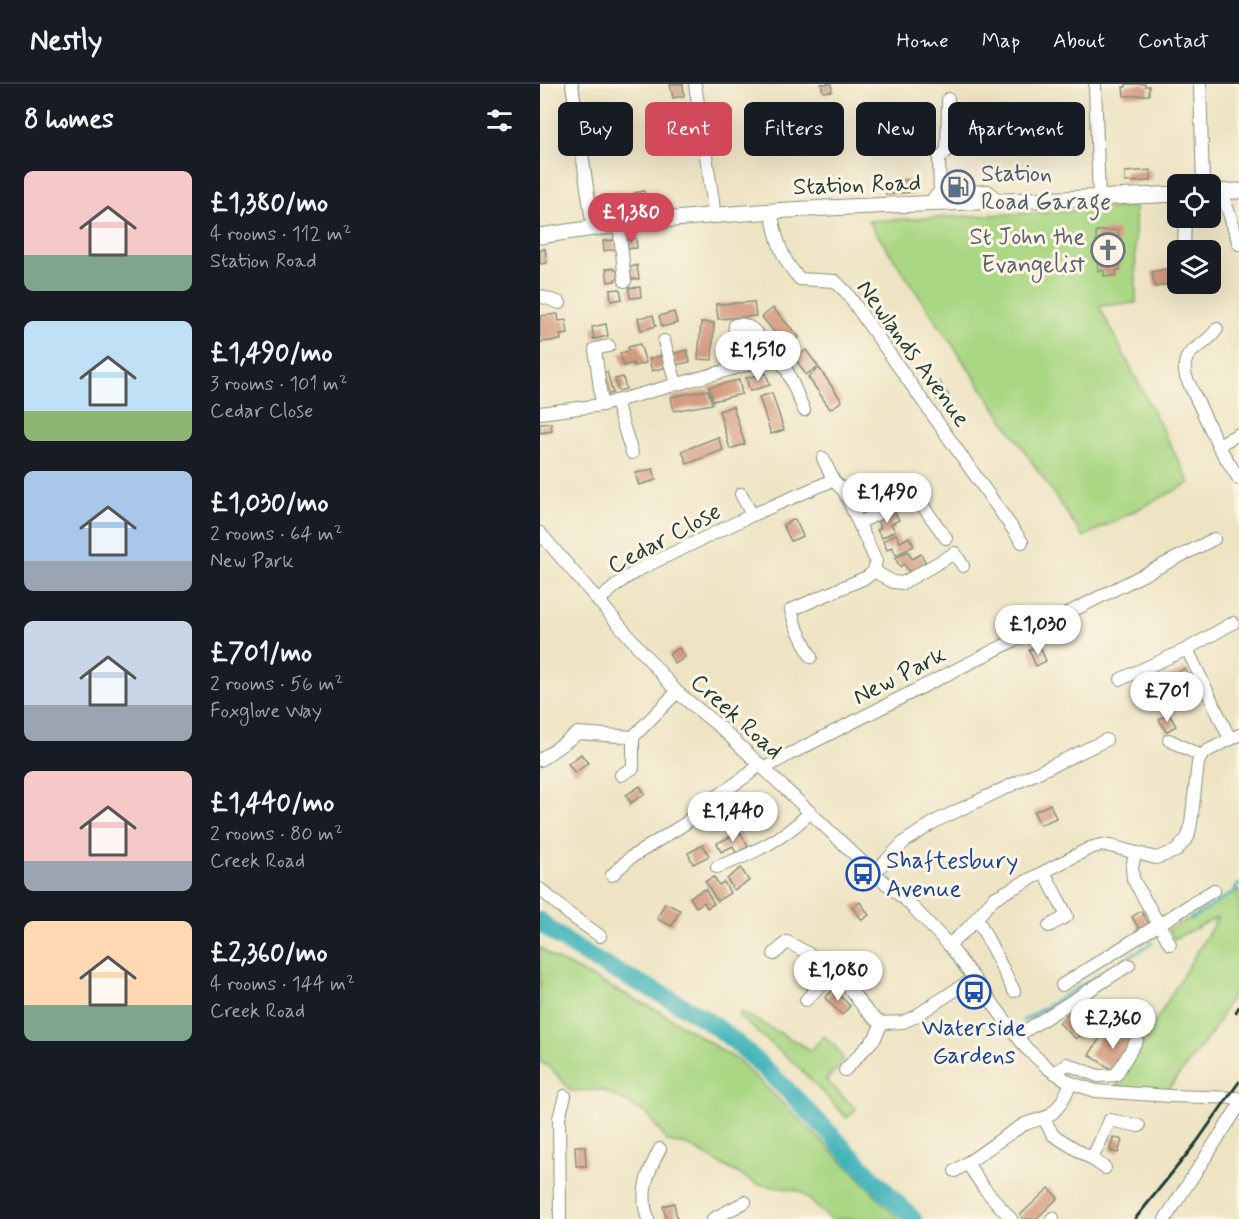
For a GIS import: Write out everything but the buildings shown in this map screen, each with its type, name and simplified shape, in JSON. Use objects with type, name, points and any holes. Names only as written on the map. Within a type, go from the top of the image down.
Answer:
[{"type":"main road","points":[[1221,192],[1239,191]]},
{"type":"main road","name":"Station Road","points":[[540,237],[593,228],[714,215],[936,198],[994,202],[1167,195]]},
{"type":"street","points":[[572,84],[593,228]]},
{"type":"street","points":[[695,84],[714,215]]},
{"type":"street","points":[[1095,84],[1099,199]]},
{"type":"street","points":[[1200,84],[1203,174]]},
{"type":"street","points":[[936,198],[939,159],[947,150],[948,99]]},
{"type":"street","points":[[1221,203],[1239,244]]},
{"type":"street","name":"Newlands Avenue","points":[[771,211],[776,239],[791,270],[800,279],[835,282],[846,292],[1022,542]]},
{"type":"street","points":[[619,225],[625,281]]},
{"type":"street","points":[[540,296],[560,303]]},
{"type":"street","points":[[733,352],[735,325],[741,323],[751,327],[786,368],[804,410]]},
{"type":"street","points":[[1217,329],[1204,344],[1189,353],[1185,359],[1184,370],[1218,446],[1239,479]]},
{"type":"street","points":[[664,341],[676,384]]},
{"type":"street","points":[[602,405],[595,349],[609,346]]},
{"type":"street","points":[[540,413],[616,402],[775,357]]},
{"type":"street","points":[[616,402],[632,453]]},
{"type":"street","points":[[1218,446],[1239,434]]},
{"type":"street","points":[[811,657],[795,624],[791,610],[867,577],[874,571],[876,561],[844,491],[833,480],[823,458]]},
{"type":"street","name":"Cedar Close","points":[[598,601],[624,579],[642,568],[752,515],[833,480]]},
{"type":"street","name":"Cedar Close","points":[[741,494],[752,515]]},
{"type":"street","points":[[859,523],[915,495],[946,538]]},
{"type":"street","name":"Creek Road","points":[[540,533],[677,692],[721,728],[874,873],[909,903],[949,945],[1026,1048],[1055,1073],[1071,1083],[1096,1091],[1239,1098]]},
{"type":"street","name":"New Park","points":[[612,875],[630,858],[687,823],[698,810],[762,766],[1214,539]]},
{"type":"street","points":[[874,571],[893,582],[903,583],[955,553],[963,566]]},
{"type":"street","points":[[1122,679],[1187,650],[1233,623]]},
{"type":"street","points":[[949,945],[994,898],[1090,848],[1101,845],[1156,858],[1176,851],[1188,837],[1198,763],[1201,756],[1234,737],[1187,650]]},
{"type":"street","points":[[621,775],[633,768],[633,738],[677,692]]},
{"type":"street","points":[[540,760],[578,733],[633,738]]},
{"type":"street","points":[[874,873],[904,842],[936,821],[1106,740]]},
{"type":"street","points":[[1169,740],[1201,756]]},
{"type":"street","points":[[717,867],[766,845],[795,827],[810,812]]},
{"type":"street","points":[[1136,853],[1132,868],[1133,879],[1170,944]]},
{"type":"street","points":[[1044,872],[1067,916],[1049,926]]},
{"type":"street","points":[[540,890],[569,915],[600,936]]},
{"type":"street","points":[[1062,985],[1214,890]]},
{"type":"street","points":[[977,918],[1014,991]]},
{"type":"street","points":[[774,954],[787,942],[809,953],[833,972],[873,1018],[882,1023],[903,1022],[914,1017],[974,978]]},
{"type":"street","points":[[1017,1036],[1129,965]]},
{"type":"street","points":[[806,1000],[833,972]]},
{"type":"street","points":[[845,1070],[850,1056],[875,1038],[882,1023]]},
{"type":"street","points":[[1055,1073],[1067,1064],[1098,1076],[1116,1075],[1137,1040]]},
{"type":"street","points":[[956,1171],[1023,1126],[1044,1119],[1058,1107],[1071,1083]]},
{"type":"street","points":[[560,1219],[559,1118],[565,1096]]},
{"type":"street","points":[[1165,1219],[1239,1106]]},
{"type":"street","points":[[1044,1119],[1053,1135],[1105,1168]]},
{"type":"street","points":[[1092,1160],[1110,1120],[1139,1126]]},
{"type":"street","points":[[648,1219],[645,1183],[650,1167],[660,1149]]},
{"type":"street","points":[[967,1163],[984,1188],[1011,1219]]},
{"type":"street","points":[[713,1219],[745,1202]]},
{"type":"green space","points":[[1135,206],[1136,303],[1099,306],[1190,483],[1083,537],[868,221]]},
{"type":"green space","points":[[1239,890],[1239,983],[1213,1031],[1166,1092],[1116,1087],[1218,917],[1174,939],[1168,930]]},
{"type":"green space","points":[[540,947],[552,957],[664,1014],[739,1061],[855,1173],[898,1219],[830,1219],[800,1191],[757,1184],[687,1145],[668,1142],[646,1113],[603,1090],[571,1091],[551,1068],[540,1062]]},
{"type":"green space","points":[[741,1012],[811,1050],[824,1036],[839,1051],[843,1059],[843,1063],[826,1080],[856,1109],[847,1118],[796,1065],[739,1016]]},
{"type":"waterway","points":[[1190,920],[1232,893],[1239,884]]},
{"type":"waterway","points":[[540,921],[580,951],[688,1009],[731,1038],[791,1094],[913,1219]]},
{"type":"waterway","points":[[1023,1021],[1152,943]]},
{"type":"railway","points":[[1236,1012],[1239,1007]]},
{"type":"railway","points":[[1135,1219],[1196,1143],[1239,1082]]},
{"type":"place","name":"Station Road Garage","points":[[958,187]]},
{"type":"place","name":"St John the Evangelist","points":[[1108,250]]},
{"type":"place","name":"Shaftesbury Avenue","points":[[863,874]]},
{"type":"place","name":"Waterside Gardens","points":[[974,992]]}]
